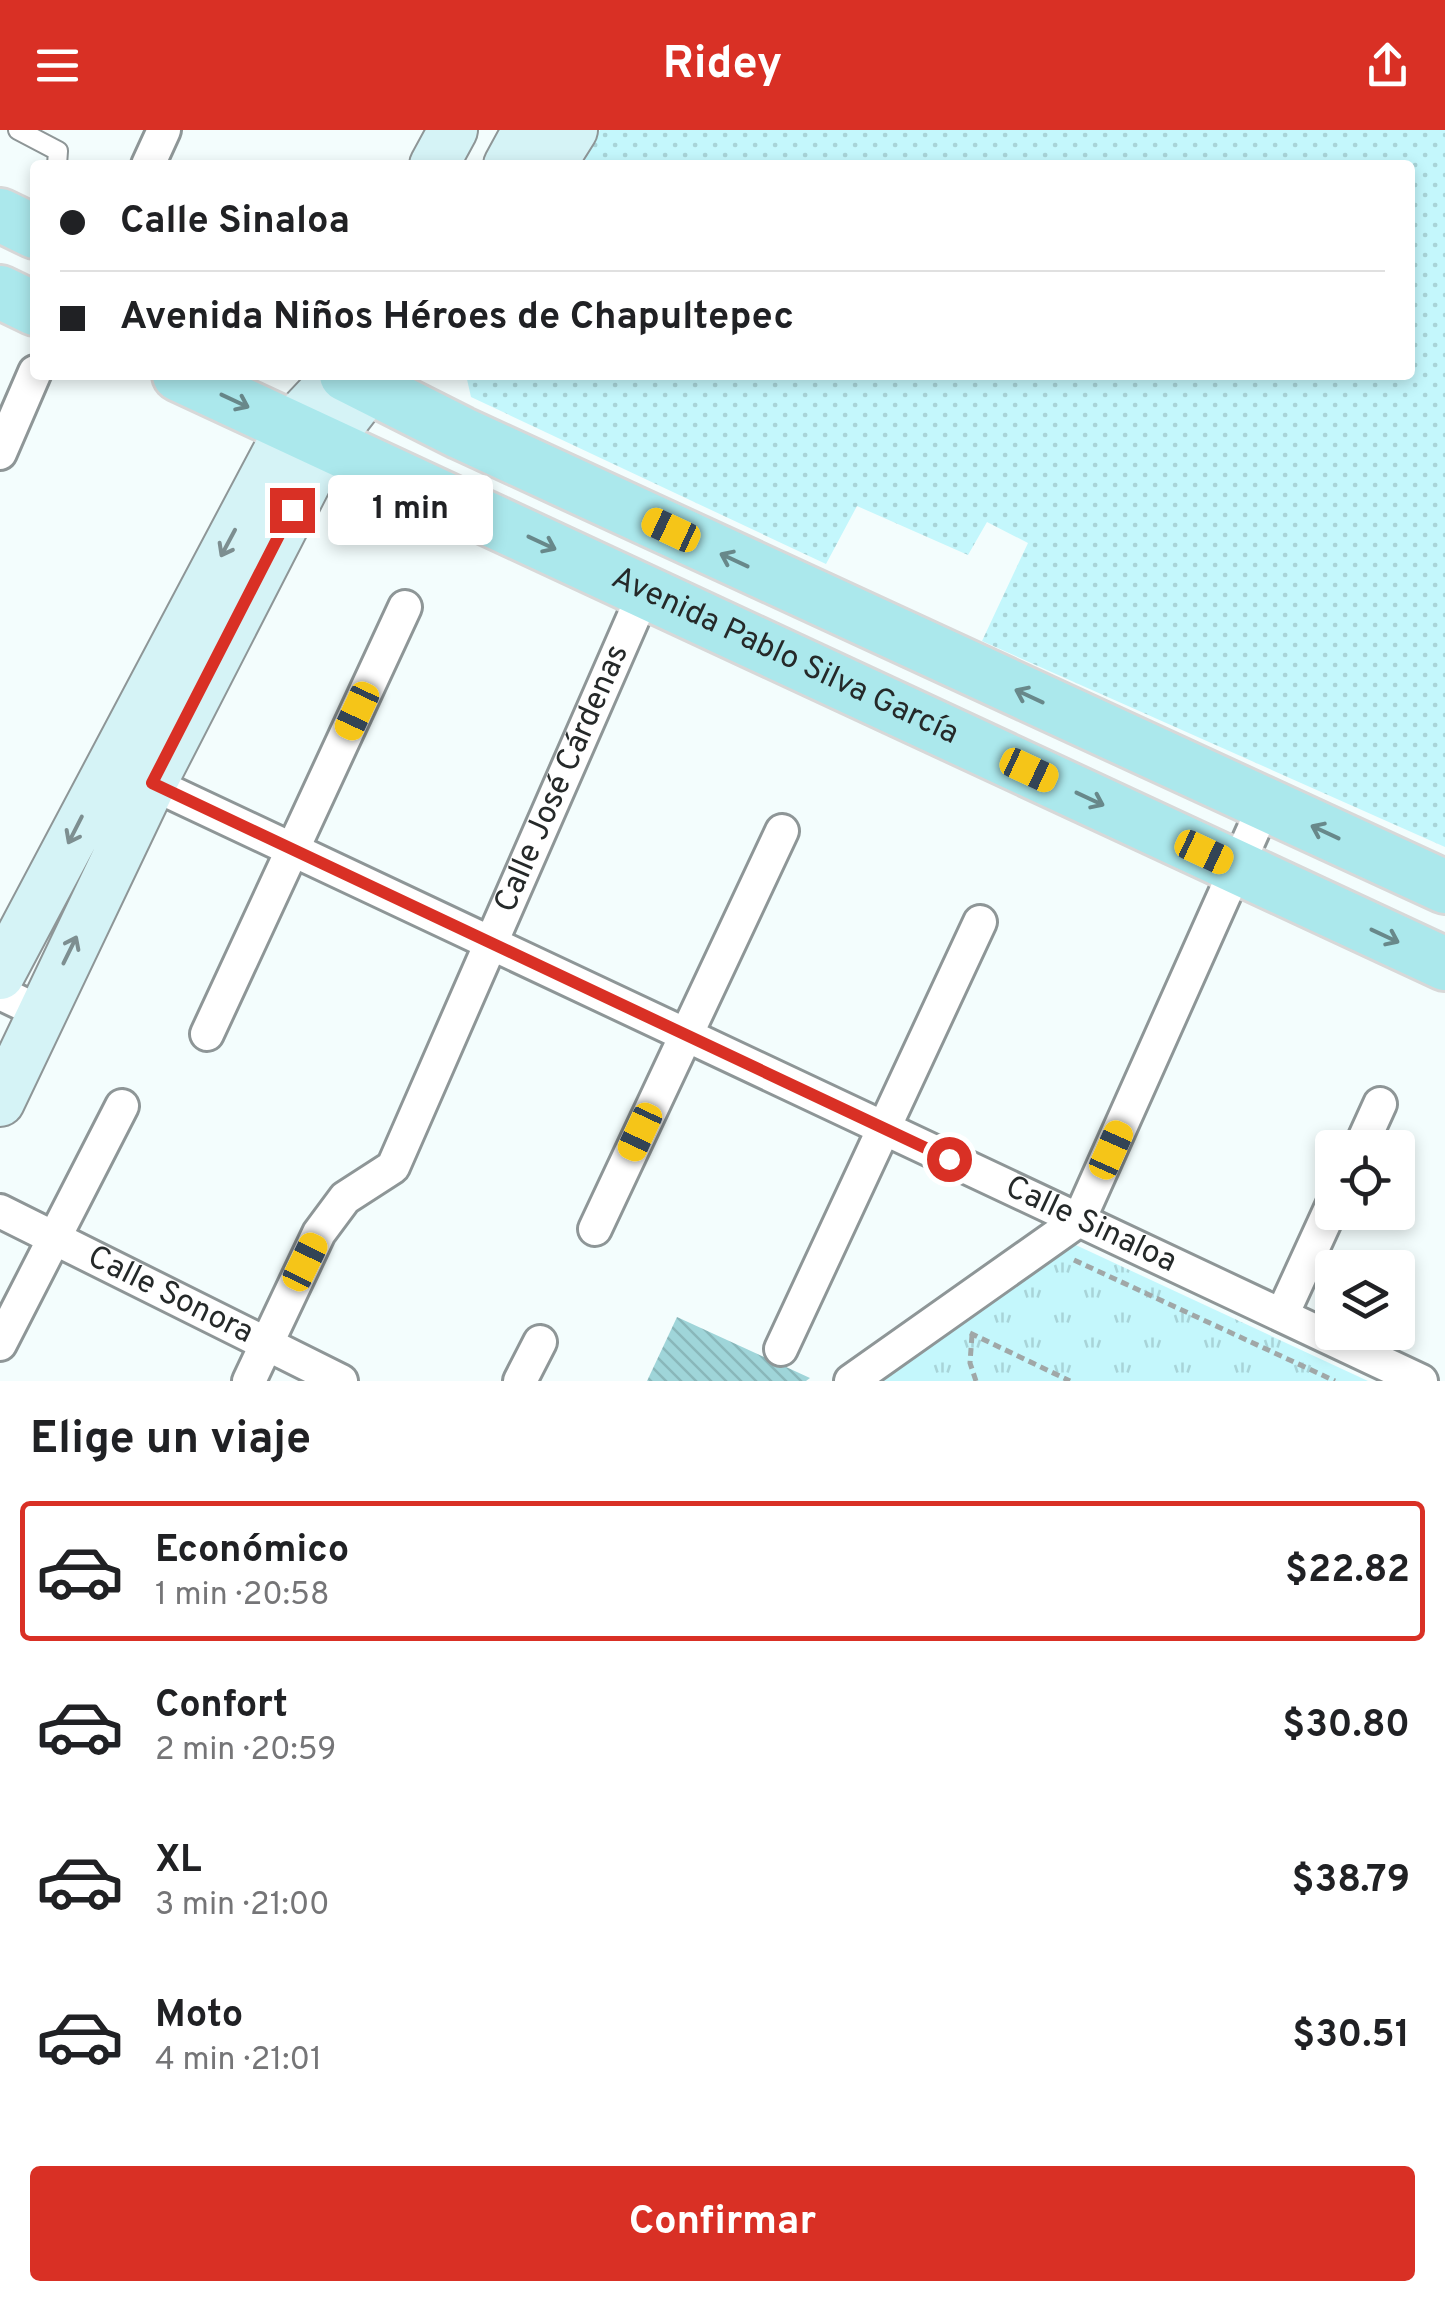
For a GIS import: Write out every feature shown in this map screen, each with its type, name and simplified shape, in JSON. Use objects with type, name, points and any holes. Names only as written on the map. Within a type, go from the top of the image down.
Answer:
[{"type":"main road","points":[[437,160],[453,130]]},
{"type":"main road","points":[[480,160],[497,130]]},
{"type":"main road","points":[[511,160],[528,130]]},
{"type":"main road","points":[[554,160],[573,130]]},
{"type":"main road","points":[[0,292],[30,306]]},
{"type":"main road","name":"Avenida Pablo Silva García","points":[[191,380],[1445,964]]},
{"type":"main road","points":[[0,1102],[20,1002],[152,783],[309,434],[318,380]]},
{"type":"main road","points":[[0,975],[110,763],[309,434],[361,380]]},
{"type":"main road","name":"Avenida Pablo Silva García","points":[[369,380],[461,433],[1445,887]]},
{"type":"main road","points":[[439,380],[438,388],[461,433]]},
{"type":"street","points":[[150,160],[164,130]]},
{"type":"street","points":[[0,452],[32,380]]},
{"type":"street","name":"Calle José Cárdenas","points":[[249,1381],[327,1222],[344,1198],[393,1167],[644,590]]},
{"type":"street","points":[[208,1034],[405,607]]},
{"type":"street","name":"Calle Sinaloa","points":[[110,763],[1421,1381]]},
{"type":"street","points":[[851,1381],[1080,1220],[1265,804]]},
{"type":"street","points":[[595,1228],[782,831]]},
{"type":"street","points":[[782,1350],[980,922]]},
{"type":"street","points":[[1368,1130],[1380,1104]]},
{"type":"street","points":[[0,1344],[122,1106]]},
{"type":"street","name":"Calle Sonora","points":[[0,1211],[341,1381]]},
{"type":"street","points":[[1282,1315],[1321,1230]]},
{"type":"street","points":[[520,1381],[540,1342]]},
{"type":"lane","points":[[18,130],[58,152],[57,160]]},
{"type":"path","points":[[1043,1246],[1335,1381]]},
{"type":"path","points":[[941,1318],[1070,1381]]},
{"type":"path","points":[[972,1334],[970,1363],[976,1381]]},
{"type":"green space","points":[[600,130],[1445,130],[1445,847],[982,641],[1028,543],[987,522],[968,555],[857,506],[826,564],[471,397],[467,380],[1415,380],[1415,160],[584,160]]},
{"type":"green space","points":[[1065,1240],[1368,1381],[867,1381]]},
{"type":"building","points":[[677,1317],[810,1378],[647,1381]]},
{"type":"route","points":[[292,510],[152,783],[949,1159]]}]
